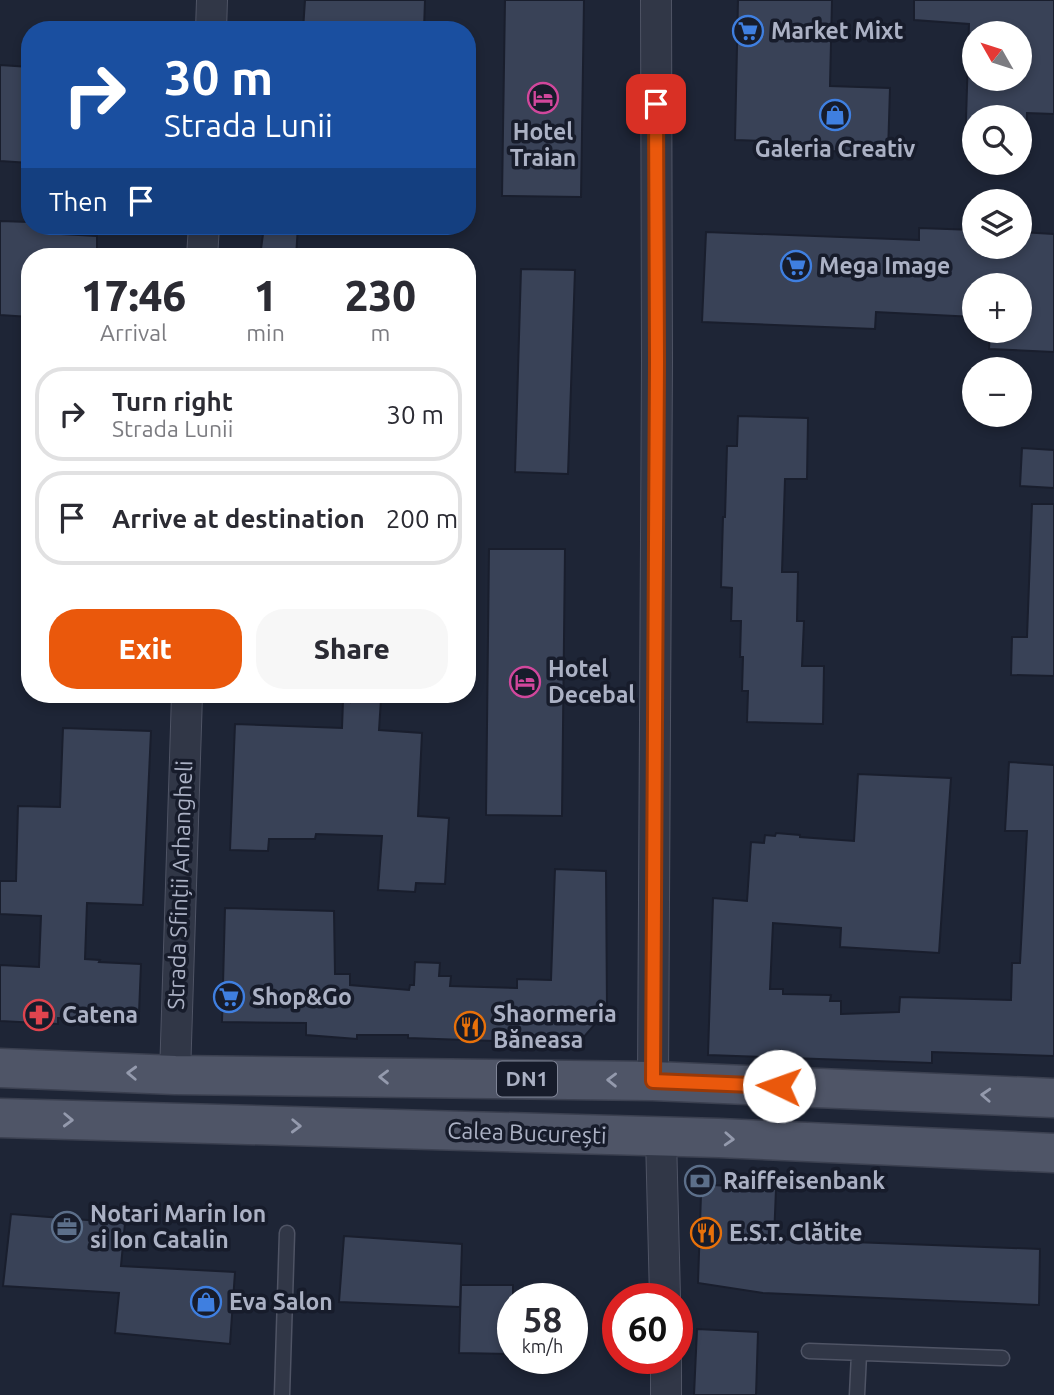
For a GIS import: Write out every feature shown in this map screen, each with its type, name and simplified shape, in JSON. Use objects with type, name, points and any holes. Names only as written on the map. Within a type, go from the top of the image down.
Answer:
[{"type":"main road","name":"DN1","points":[[0,1068],[175,1075],[653,1081],[1054,1098]]},
{"type":"main road","name":"Calea București","points":[[0,1118],[661,1137],[1054,1153]]},
{"type":"street","points":[[211,21],[212,0]]},
{"type":"street","points":[[653,1081],[656,0]]},
{"type":"street","name":"Strada Sfinții Arhangheli","points":[[175,1075],[187,703]]},
{"type":"street","points":[[661,1137],[665,1283]]},
{"type":"street","points":[[666,1374],[666,1395]]},
{"type":"lane","points":[[282,1395],[287,1233]]},
{"type":"lane","points":[[809,1351],[1002,1358]]},
{"type":"lane","points":[[858,1395],[859,1354]]},
{"type":"building","points":[[305,0],[425,0],[424,21],[304,21]]},
{"type":"building","name":"Hotel Traian","points":[[505,0],[584,0],[581,197],[502,196]]},
{"type":"building","points":[[738,0],[832,0],[830,86],[890,88],[888,153],[799,150],[800,142],[735,140]]},
{"type":"building","points":[[914,0],[1054,0],[1054,114],[1032,113],[1032,105],[966,105],[967,91],[1032,91],[1032,21],[962,21],[962,23],[914,20]]},
{"type":"building","points":[[0,65],[21,66],[21,162],[0,161]]},
{"type":"building","points":[[0,221],[21,222],[21,235],[97,236],[97,248],[21,248],[21,316],[0,315]]},
{"type":"building","points":[[919,228],[962,230],[962,259],[1032,259],[1032,233],[1054,234],[1054,352],[989,349],[989,343],[1032,343],[1032,273],[962,273],[962,316],[876,312],[875,329],[702,322],[706,232],[919,240]]},
{"type":"building","points":[[263,235],[297,235],[297,248],[261,248]]},
{"type":"building","points":[[521,269],[575,270],[568,474],[515,472]]},
{"type":"building","points":[[738,416],[808,418],[807,479],[785,479],[782,572],[798,572],[797,621],[804,621],[802,666],[824,666],[823,724],[747,722],[748,691],[742,691],[741,621],[731,621],[732,588],[721,587],[727,446],[737,446]]},
{"type":"building","points":[[1022,448],[1054,450],[1054,488],[1020,486]]},
{"type":"building","points":[[1032,504],[1054,504],[1054,676],[1011,675],[1012,637],[1027,637]]},
{"type":"building","name":"Hotel Decebal","points":[[489,549],[565,549],[562,816],[486,815]]},
{"type":"building","points":[[343,703],[381,703],[379,730],[422,733],[418,816],[449,818],[445,884],[416,883],[415,892],[378,890],[382,836],[316,834],[315,839],[269,839],[268,851],[230,850],[235,724],[342,728]]},
{"type":"building","points":[[63,728],[151,731],[143,905],[87,903],[85,959],[141,964],[139,1013],[132,1020],[58,1018],[58,1024],[0,1021],[0,965],[39,967],[41,916],[0,914],[0,881],[16,881],[18,806],[60,807]]},
{"type":"building","points":[[1009,762],[1054,765],[1054,1056],[932,1052],[932,1063],[708,1055],[713,898],[747,901],[751,842],[764,843],[765,835],[775,836],[776,833],[854,841],[858,774],[951,778],[939,953],[840,947],[841,928],[773,923],[770,989],[783,989],[783,994],[831,995],[830,1001],[841,1001],[841,1014],[899,1012],[900,997],[1011,1000],[1012,963],[1020,963],[1027,831],[1005,831]]},
{"type":"building","points":[[555,869],[606,871],[607,1010],[577,1045],[408,1038],[408,1035],[357,1035],[357,1039],[306,1035],[306,1023],[222,1022],[225,908],[334,911],[335,974],[350,974],[350,985],[409,990],[410,985],[414,985],[415,962],[440,963],[439,976],[451,976],[450,986],[517,988],[517,979],[551,980]]},
{"type":"building","points":[[713,1185],[776,1189],[774,1239],[1040,1249],[1039,1305],[763,1293],[698,1283],[701,1194]]},
{"type":"building","points":[[11,1214],[125,1223],[121,1266],[235,1272],[230,1344],[115,1333],[119,1293],[3,1286]]},
{"type":"building","points":[[344,1236],[462,1244],[460,1307],[339,1302]]},
{"type":"building","points":[[461,1285],[497,1285],[497,1354],[459,1353]]},
{"type":"building","points":[[697,1329],[758,1332],[756,1395],[694,1395]]},
{"type":"place","name":"Market Mixt","points":[[748,31]]},
{"type":"place","name":"Hotel Traian","points":[[543,98]]},
{"type":"place","name":"Galeria Creativ","points":[[835,115]]},
{"type":"place","name":"Mega Image","points":[[796,266]]},
{"type":"place","name":"Hotel Decebal","points":[[525,682]]},
{"type":"place","name":"Shop&Go","points":[[229,997]]},
{"type":"place","name":"Catena","points":[[39,1015]]},
{"type":"place","name":"Shaormeria Băneasa","points":[[470,1027]]},
{"type":"place","name":"Raiffeisenbank","points":[[700,1181]]},
{"type":"place","name":"Notari Marin Ion si Ion Catalin","points":[[67,1227]]},
{"type":"place","name":"E.S.T. Clătite","points":[[706,1233]]},
{"type":"place","name":"Eva Salon","points":[[206,1302]]},
{"type":"route","points":[[656,104],[653,1081],[779,1086]]}]
